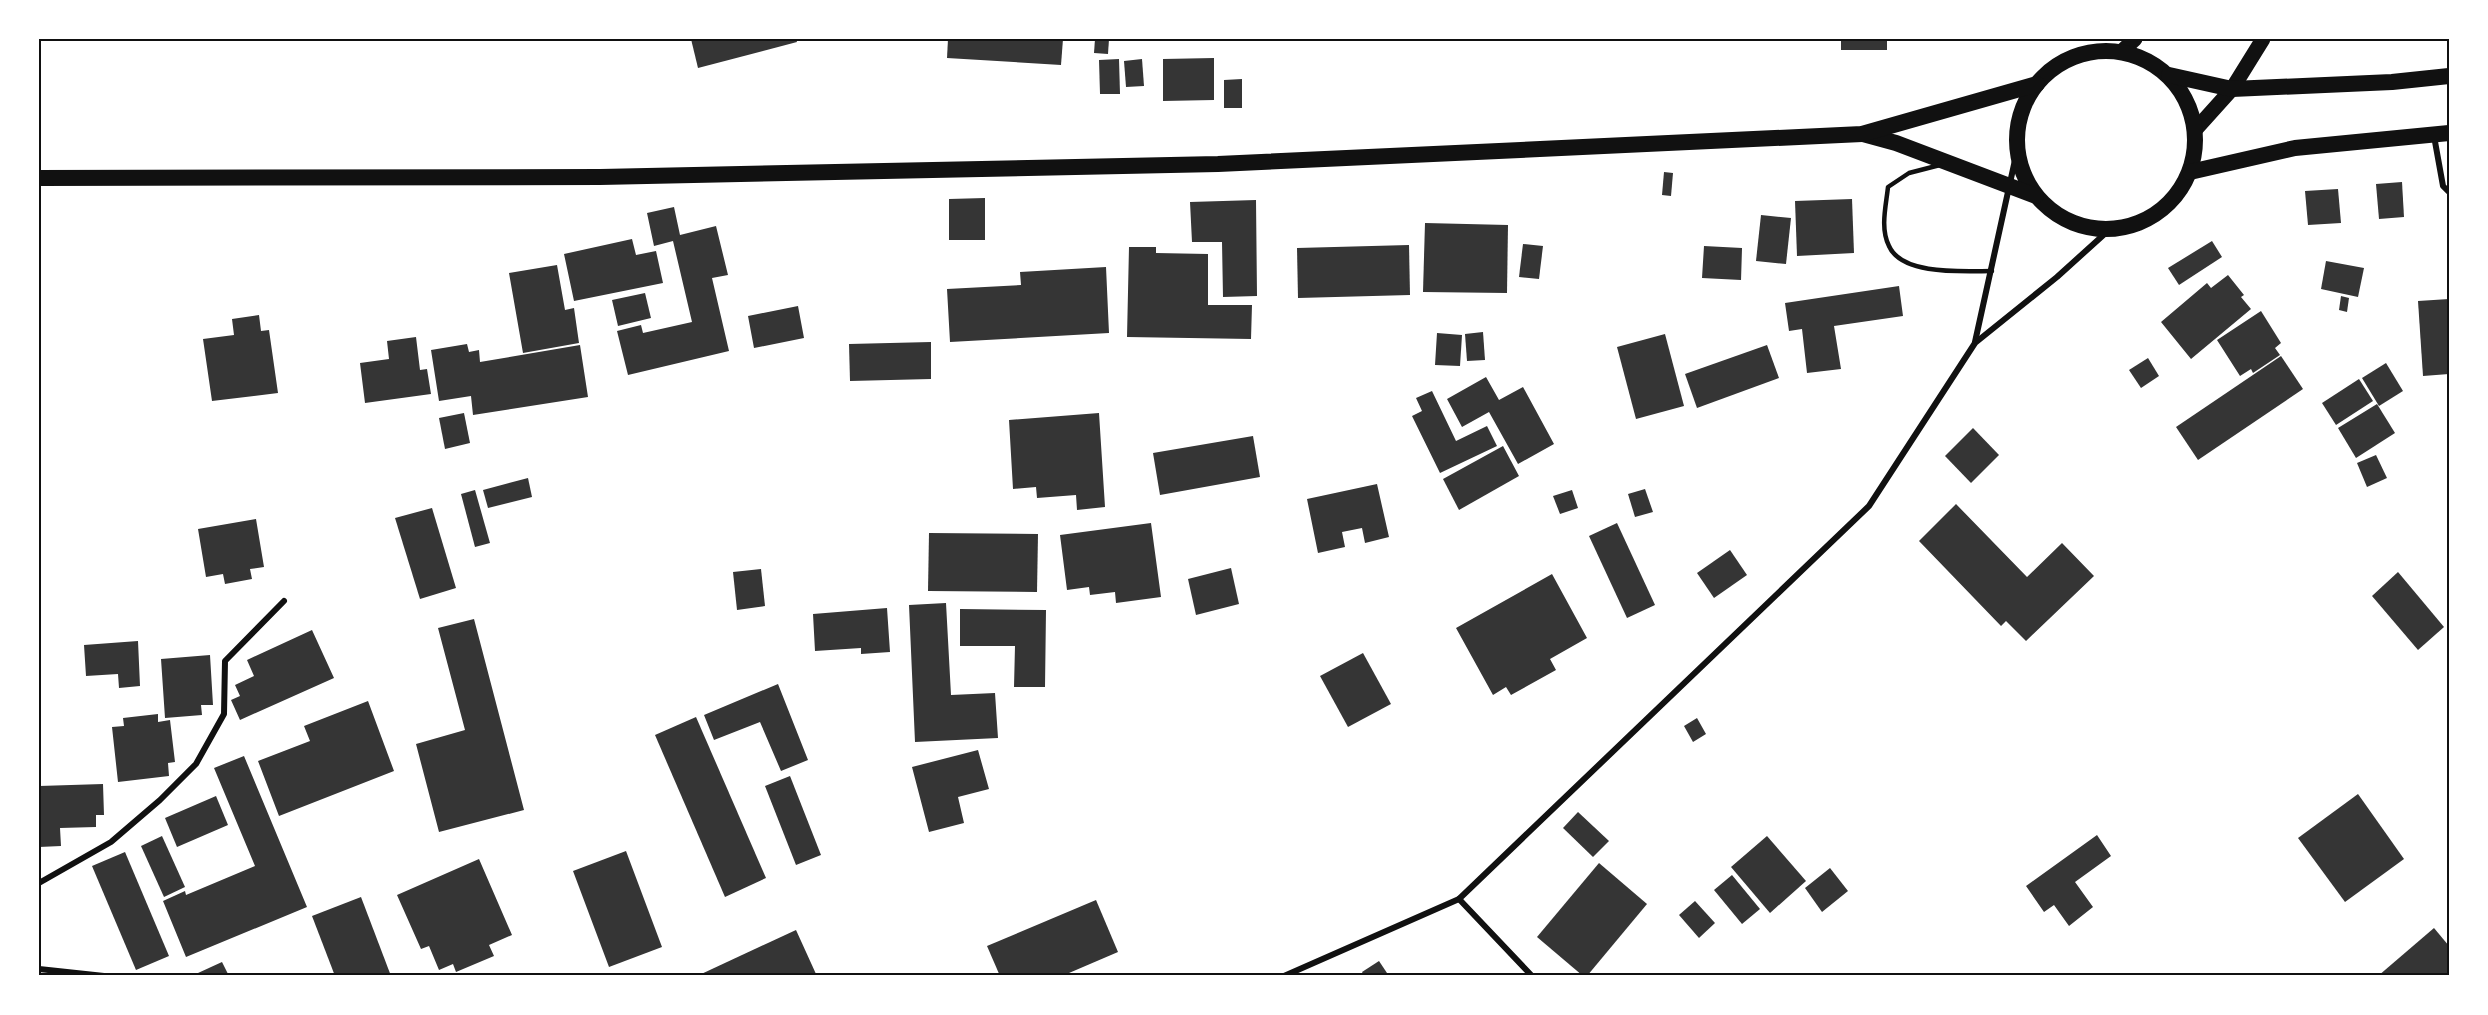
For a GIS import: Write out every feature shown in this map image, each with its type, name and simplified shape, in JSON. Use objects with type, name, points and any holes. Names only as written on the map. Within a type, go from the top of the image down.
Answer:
[{"type":"highway","points":[[2090,52],[2121,52],[2139,56],[2169,75],[2180,89],[2191,110],[2196,129],[2195,156],[2181,191],[2167,207],[2150,219],[2131,227],[2109,230],[2089,229],[2069,222],[2051,211],[2036,196],[2025,178],[2018,151],[2019,122],[2026,102],[2037,84],[2048,73],[2075,56],[2090,52]]},
{"type":"highway","points":[[2169,75],[2232,89],[2392,82],[2449,76]]},
{"type":"highway","points":[[39,178],[600,177],[1194,164],[1862,134],[2037,84]]},
{"type":"highway","points":[[1862,134],[1896,142],[2036,196]]},
{"type":"highway","points":[[2190,172],[2247,157],[2295,148],[2441,134]]},
{"type":"main road","points":[[2121,52],[2136,39]]},
{"type":"main road","points":[[2196,129],[2232,89],[2263,39]]},
{"type":"street","points":[[2441,134],[2443,186],[2449,192]]},
{"type":"street","points":[[1975,343],[2018,151]]},
{"type":"street","points":[[1284,976],[1459,899],[1869,506],[1975,343],[2057,277],[2109,230]]},
{"type":"street","points":[[39,883],[111,842],[160,800],[196,764],[224,714],[225,661],[284,602]]},
{"type":"street","points":[[1459,899],[1532,976]]},
{"type":"street","points":[[39,969],[104,976]]},
{"type":"lane","points":[[1949,163],[1909,173],[1888,187],[1884,220],[1889,248],[1906,263],[1942,271],[1992,271]]},
{"type":"building","points":[[691,39],[796,39],[797,42],[698,68]]},
{"type":"building","points":[[948,39],[1063,39],[1061,65],[947,58]]},
{"type":"building","points":[[1095,39],[1109,39],[1108,54],[1094,53]]},
{"type":"building","points":[[1841,39],[1887,39],[1887,50],[1841,50]]},
{"type":"building","points":[[1214,58],[1214,100],[1163,101],[1163,59]]},
{"type":"building","points":[[1119,59],[1120,94],[1100,94],[1099,60]]},
{"type":"building","points":[[1142,59],[1144,86],[1126,87],[1124,61]]},
{"type":"building","points":[[1242,79],[1242,108],[1224,108],[1224,80]]},
{"type":"building","points":[[1664,172],[1673,173],[1671,196],[1662,195]]},
{"type":"building","points":[[2402,182],[2404,217],[2379,219],[2376,184]]},
{"type":"building","points":[[2338,189],[2341,223],[2308,225],[2305,191]]},
{"type":"building","points":[[985,198],[985,240],[949,240],[949,199]]},
{"type":"building","points":[[1852,199],[1854,253],[1797,256],[1795,201]]},
{"type":"building","points":[[1256,200],[1257,296],[1223,297],[1222,242],[1192,242],[1190,202]]},
{"type":"building","points":[[674,207],[680,235],[716,226],[728,275],[712,278],[729,351],[628,375],[617,331],[641,325],[643,333],[692,322],[673,241],[654,246],[647,213]]},
{"type":"building","points":[[1761,215],[1791,218],[1786,264],[1756,261]]},
{"type":"building","points":[[1425,223],[1508,225],[1507,293],[1423,292]]},
{"type":"building","points":[[632,239],[636,255],[656,251],[663,283],[574,301],[564,254]]},
{"type":"building","points":[[2212,241],[2222,257],[2179,285],[2168,268]]},
{"type":"building","points":[[1523,244],[1543,246],[1539,279],[1519,277]]},
{"type":"building","points":[[1409,245],[1410,295],[1298,298],[1297,248]]},
{"type":"building","points":[[1704,246],[1742,248],[1741,280],[1702,278]]},
{"type":"building","points":[[1129,247],[1156,247],[1156,253],[1208,254],[1208,305],[1252,305],[1251,339],[1127,337]]},
{"type":"building","points":[[2326,261],[2364,268],[2358,297],[2321,289]]},
{"type":"building","points":[[557,265],[565,310],[574,308],[579,343],[523,353],[509,273]]},
{"type":"building","points":[[1106,267],[1109,333],[950,342],[947,289],[1021,285],[1020,272]]},
{"type":"building","points":[[2228,275],[2244,295],[2241,297],[2251,309],[2191,359],[2161,322],[2207,283],[2211,288]]},
{"type":"building","points":[[1899,286],[1903,316],[1834,326],[1841,369],[1807,373],[1802,329],[1789,331],[1785,303]]},
{"type":"building","points":[[645,293],[651,318],[618,326],[612,300]]},
{"type":"building","points":[[2341,296],[2349,298],[2347,312],[2339,310]]},
{"type":"building","points":[[2449,299],[2449,374],[2423,376],[2418,301]]},
{"type":"building","points":[[798,306],[804,338],[754,348],[748,316]]},
{"type":"building","points":[[2261,311],[2281,343],[2275,348],[2280,355],[2253,373],[2251,369],[2240,376],[2217,340]]},
{"type":"building","points":[[259,315],[261,331],[269,330],[278,393],[212,401],[203,339],[234,335],[232,319]]},
{"type":"building","points":[[1483,332],[1485,360],[1467,361],[1465,334]]},
{"type":"building","points":[[1437,333],[1462,335],[1460,366],[1435,365]]},
{"type":"building","points":[[1665,334],[1684,406],[1636,419],[1617,347]]},
{"type":"building","points":[[416,337],[420,370],[427,369],[431,394],[365,403],[360,363],[389,359],[387,341]]},
{"type":"building","points":[[931,342],[931,379],[850,381],[849,344]]},
{"type":"building","points":[[467,344],[469,352],[479,350],[480,362],[580,345],[588,397],[473,415],[471,396],[439,401],[431,350]]},
{"type":"building","points":[[1767,345],[1779,378],[1697,408],[1685,374]]},
{"type":"building","points":[[2281,356],[2303,389],[2198,460],[2176,427]]},
{"type":"building","points":[[2148,358],[2159,376],[2141,388],[2129,370]]},
{"type":"building","points":[[2386,363],[2403,391],[2379,406],[2362,378]]},
{"type":"building","points":[[1486,377],[1499,400],[1523,387],[1554,444],[1518,464],[1489,412],[1462,427],[1447,399]]},
{"type":"building","points":[[2359,379],[2373,401],[2336,425],[2322,403]]},
{"type":"building","points":[[1432,391],[1456,441],[1487,426],[1497,446],[1440,473],[1412,416],[1422,411],[1416,398]]},
{"type":"building","points":[[2377,404],[2395,433],[2356,458],[2338,428]]},
{"type":"building","points":[[464,413],[470,443],[445,449],[439,418]]},
{"type":"building","points":[[1099,413],[1105,507],[1077,510],[1076,495],[1037,498],[1036,487],[1013,489],[1009,420]]},
{"type":"building","points":[[1973,428],[1999,455],[1971,483],[1945,456]]},
{"type":"building","points":[[1253,436],[1260,477],[1160,495],[1153,453]]},
{"type":"building","points":[[1503,446],[1519,476],[1459,510],[1443,479]]},
{"type":"building","points":[[2376,455],[2387,478],[2367,487],[2357,463]]},
{"type":"building","points":[[528,478],[532,497],[488,508],[483,490]]},
{"type":"building","points":[[1377,484],[1389,537],[1365,543],[1362,528],[1342,532],[1345,547],[1318,553],[1307,499]]},
{"type":"building","points":[[1645,489],[1653,512],[1635,517],[1628,494]]},
{"type":"building","points":[[475,490],[490,543],[475,547],[461,494]]},
{"type":"building","points":[[1572,490],[1578,508],[1560,514],[1553,496]]},
{"type":"building","points":[[1956,504],[2027,577],[2062,543],[2094,576],[2026,641],[2006,621],[2001,626],[1919,541]]},
{"type":"building","points":[[432,508],[456,588],[420,599],[395,518]]},
{"type":"building","points":[[256,519],[264,567],[250,569],[252,579],[225,584],[223,574],[206,577],[198,529]]},
{"type":"building","points":[[1151,523],[1161,597],[1116,603],[1115,592],[1090,595],[1089,587],[1067,590],[1060,535]]},
{"type":"building","points":[[1617,523],[1655,605],[1627,618],[1589,536]]},
{"type":"building","points":[[929,533],[1038,534],[1037,592],[928,591]]},
{"type":"building","points":[[1730,550],[1747,575],[1714,598],[1697,573]]},
{"type":"building","points":[[1231,568],[1239,604],[1196,615],[1188,579]]},
{"type":"building","points":[[761,569],[765,606],[737,610],[733,572]]},
{"type":"building","points":[[2398,572],[2444,627],[2418,650],[2372,596]]},
{"type":"building","points":[[1552,574],[1587,638],[1550,659],[1556,670],[1511,695],[1506,687],[1493,695],[1456,628]]},
{"type":"building","points":[[946,603],[951,695],[995,693],[998,738],[915,742],[909,605]]},
{"type":"building","points":[[887,608],[890,652],[861,654],[861,648],[815,651],[813,614]]},
{"type":"building","points":[[960,609],[1046,610],[1045,687],[1014,687],[1015,646],[960,646]]},
{"type":"building","points":[[474,619],[524,810],[439,832],[416,744],[465,730],[438,628]]},
{"type":"building","points":[[312,630],[334,678],[240,720],[231,700],[240,696],[235,685],[254,676],[247,660]]},
{"type":"building","points":[[138,641],[140,686],[119,688],[118,674],[86,676],[84,645]]},
{"type":"building","points":[[1363,653],[1391,704],[1348,727],[1320,676]]},
{"type":"building","points":[[210,655],[213,705],[201,705],[202,715],[165,718],[161,659]]},
{"type":"building","points":[[778,684],[808,760],[781,771],[760,722],[714,740],[704,715]]},
{"type":"building","points":[[368,701],[394,771],[279,816],[258,761],[310,741],[304,726]]},
{"type":"building","points":[[158,714],[158,722],[170,720],[175,762],[168,763],[169,776],[118,782],[112,727],[124,726],[123,718]]},
{"type":"building","points":[[696,717],[766,878],[725,897],[655,735]]},
{"type":"building","points":[[1697,718],[1706,734],[1693,742],[1684,726]]},
{"type":"building","points":[[978,750],[989,789],[958,797],[964,823],[929,832],[912,767]]},
{"type":"building","points":[[244,756],[307,907],[186,957],[163,901],[185,891],[186,895],[255,866],[214,768]]},
{"type":"building","points":[[790,776],[821,855],[796,865],[765,786]]},
{"type":"building","points":[[103,784],[104,815],[96,815],[96,827],[60,828],[61,846],[39,847],[39,786]]},
{"type":"building","points":[[2358,794],[2404,859],[2345,902],[2298,838]]},
{"type":"building","points":[[216,796],[228,825],[177,847],[165,818]]},
{"type":"building","points":[[1578,812],[1609,841],[1593,857],[1563,828]]},
{"type":"building","points":[[2097,835],[2111,856],[2075,882],[2093,907],[2069,926],[2054,905],[2044,912],[2026,886]]},
{"type":"building","points":[[162,836],[185,887],[164,897],[141,846]]},
{"type":"building","points":[[1767,836],[1806,881],[1770,913],[1731,867]]},
{"type":"building","points":[[626,851],[662,947],[609,967],[573,871]]},
{"type":"building","points":[[125,852],[169,956],[136,970],[92,866]]},
{"type":"building","points":[[479,859],[512,935],[489,945],[494,956],[456,972],[453,964],[439,970],[429,946],[421,949],[397,895]]},
{"type":"building","points":[[1599,863],[1647,904],[1587,976],[1583,976],[1537,937]]},
{"type":"building","points":[[1830,868],[1848,891],[1822,912],[1805,888]]},
{"type":"building","points":[[1732,875],[1760,909],[1742,924],[1714,890]]},
{"type":"building","points":[[361,897],[391,976],[335,976],[312,916]]},
{"type":"building","points":[[1096,900],[1118,952],[1062,976],[1000,976],[987,946]]},
{"type":"building","points":[[1695,901],[1715,923],[1699,938],[1679,915]]},
{"type":"building","points":[[2434,928],[2449,946],[2449,976],[2378,976]]},
{"type":"building","points":[[796,930],[816,974],[697,976]]},
{"type":"building","points":[[1379,961],[1389,976],[1364,976],[1362,972]]},
{"type":"building","points":[[222,962],[229,976],[199,976],[198,973]]}]
